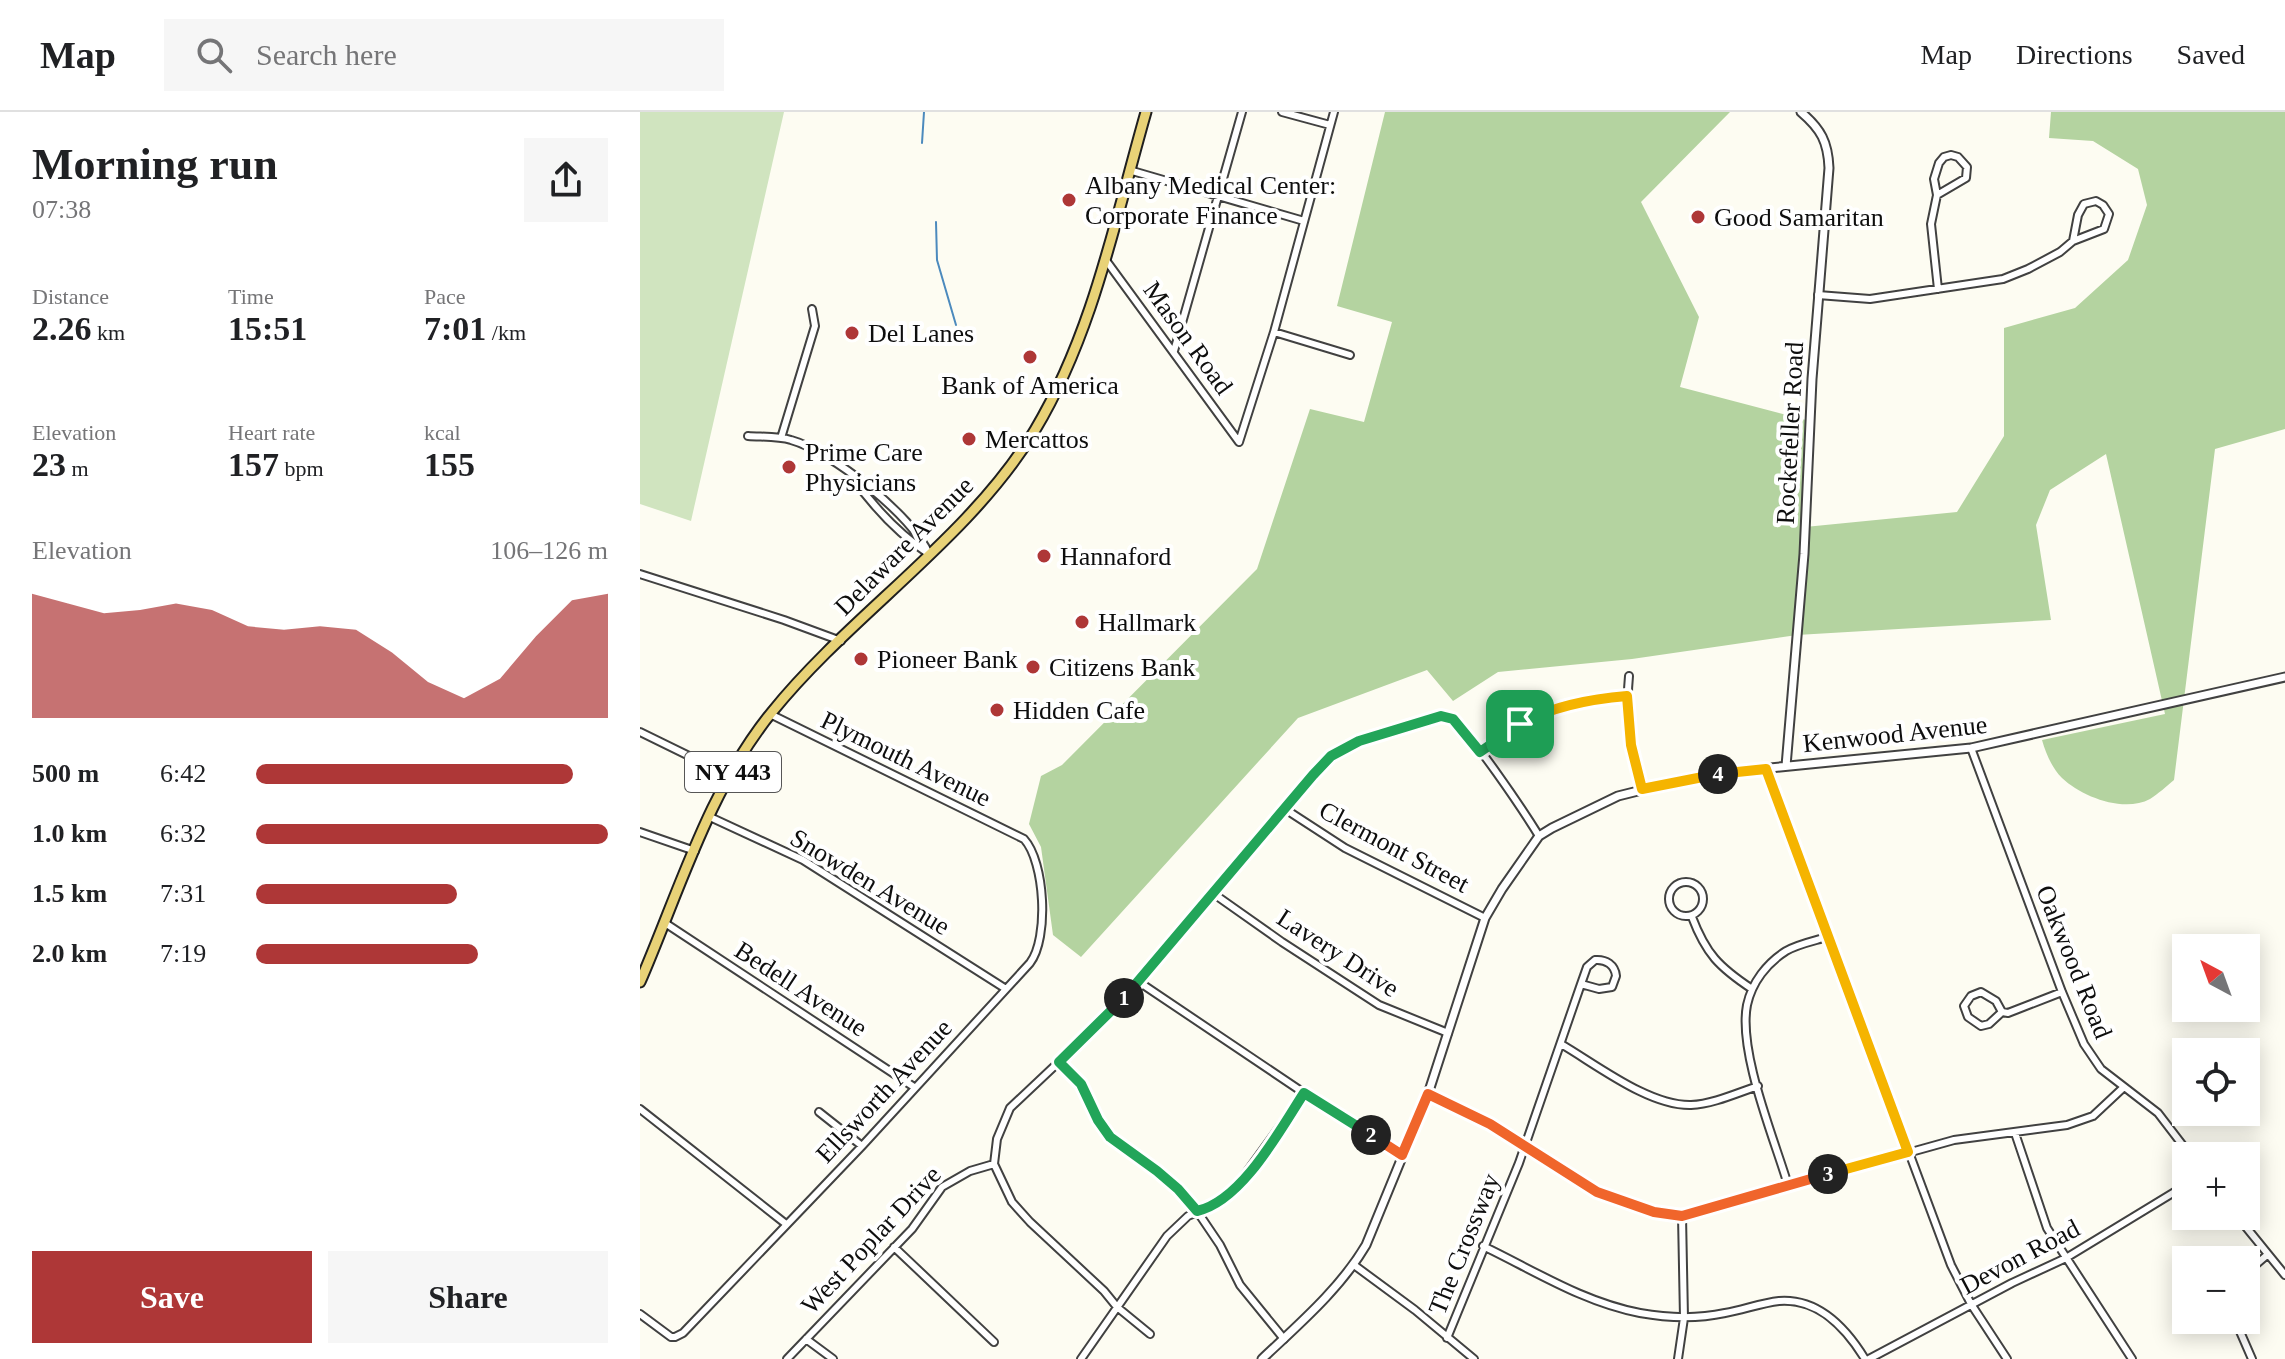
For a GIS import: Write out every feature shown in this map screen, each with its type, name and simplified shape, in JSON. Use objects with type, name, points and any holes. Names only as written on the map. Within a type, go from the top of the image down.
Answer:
[{"type":"main road","name":"Delaware Avenue","points":[[640,982],[710,817],[730,776],[770,714],[997,482],[1034,432],[1078,345],[1146,112]]},
{"type":"street","points":[[1174,351],[1242,112]]},
{"type":"street","points":[[1282,112],[1330,125]]},
{"type":"street","points":[[1334,112],[1274,332],[1350,355]]},
{"type":"street","name":"Rockefeller Road","points":[[1786,766],[1804,554],[1818,295],[1829,168],[1828,151],[1821,131],[1801,112]]},
{"type":"street","points":[[1937,195],[1966,178],[1967,167],[1958,157],[1944,157],[1934,179],[1937,195],[1931,224],[1938,289]]},
{"type":"street","points":[[1129,170],[1304,221]]},
{"type":"street","points":[[1818,295],[1870,299],[2003,279],[2049,258],[2073,241],[2104,229],[2109,214],[2103,205],[2096,201],[2084,204],[2078,215],[2073,241]]},
{"type":"street","name":"Mason Road","points":[[1105,259],[1239,442],[1274,332]]},
{"type":"street","points":[[781,438],[815,326],[812,309]]},
{"type":"street","points":[[748,436],[781,438],[812,448],[872,488],[922,538],[929,554]]},
{"type":"street","points":[[640,574],[841,641]]},
{"type":"street","points":[[1629,676],[1627,696],[1631,745],[1642,789]]},
{"type":"street","name":"Kenwood Avenue","points":[[1262,1359],[1354,1265],[1375,1223],[1428,1094],[1485,918],[1539,836],[1566,819],[1642,789],[1739,771],[1971,748],[2285,677]]},
{"type":"street","points":[[1480,752],[1535,716],[1571,705],[1627,696]]},
{"type":"street","name":"Plymouth Avenue","points":[[770,714],[1024,839]]},
{"type":"street","points":[[1150,1334],[1117,1307],[1023,1215],[1007,1195],[994,1164],[997,1139],[1010,1108],[1102,1022],[1139,982],[1313,775],[1343,748],[1384,732],[1441,716],[1453,719],[1539,836]]},
{"type":"street","points":[[640,732],[730,776]]},
{"type":"street","name":"Oakwood Road","points":[[1971,748],[2062,992],[2091,1056],[2101,1069],[2158,1113],[2180,1142]]},
{"type":"street","points":[[1766,769],[1951,1265],[1971,1304],[2007,1359]]},
{"type":"street","name":"Clermont Street","points":[[1285,809],[1345,848],[1485,918]]},
{"type":"street","name":"Snowden Avenue","points":[[710,817],[803,860],[1006,989]]},
{"type":"street","points":[[640,832],[695,851]]},
{"type":"street","name":"Ellsworth Avenue","points":[[640,1314],[675,1337],[862,1146],[1037,954],[1043,914],[1034,856],[1024,839]]},
{"type":"street","points":[[1681,882],[1693,885],[1703,897],[1703,907],[1692,917],[1677,914],[1669,904],[1671,889],[1681,882]]},
{"type":"street","name":"Lavery Drive","points":[[1214,894],[1379,1005],[1448,1033]]},
{"type":"street","points":[[1692,917],[1701,941],[1711,956],[1752,989]]},
{"type":"street","name":"Bedell Avenue","points":[[665,923],[914,1087]]},
{"type":"street","points":[[1788,1185],[1758,1086],[1745,1020],[1752,989],[1771,963],[1788,951],[1827,937]]},
{"type":"street","name":"The Crossway","points":[[1447,1338],[1515,1172],[1561,1044],[1581,984],[1587,967],[1595,960],[1609,962],[1616,972],[1616,982],[1604,989],[1581,984]]},
{"type":"street","points":[[1139,982],[1402,1155]]},
{"type":"street","points":[[1981,992],[1996,1001],[2002,1012],[1989,1024],[1981,1026],[1968,1017],[1964,1006],[1971,996],[1981,992]]},
{"type":"street","points":[[2002,1012],[2008,1013],[2062,992]]},
{"type":"street","points":[[1561,1044],[1640,1090],[1667,1102],[1699,1104],[1758,1086]]},
{"type":"street","points":[[1059,1062],[1081,1084],[1110,1137],[1168,1180],[1197,1211],[1220,1245],[1240,1285],[1284,1339]]},
{"type":"street","points":[[1428,1094],[1490,1124],[1573,1178],[1613,1199],[1654,1212],[1682,1216],[1954,1140],[2079,1122],[2093,1116],[2124,1087]]},
{"type":"street","points":[[1081,1359],[1167,1236],[1180,1222],[1197,1211],[1219,1203],[1236,1187],[1304,1093]]},
{"type":"street","points":[[640,1109],[786,1224]]},
{"type":"street","points":[[819,1112],[862,1146]]},
{"type":"street","points":[[2015,1133],[2041,1216],[2132,1359]]},
{"type":"street","name":"West Poplar Drive","points":[[787,1359],[894,1247],[948,1181],[994,1164]]},
{"type":"street","name":"Devon Road","points":[[1867,1359],[2066,1258],[2172,1194]]},
{"type":"street","points":[[1678,1359],[1684,1318],[1682,1216]]},
{"type":"street","points":[[2248,1230],[2285,1275]]},
{"type":"street","points":[[1483,1246],[1562,1287],[1613,1308],[1684,1318],[1723,1314],[1775,1301],[1800,1302],[1835,1321],[1849,1333],[1867,1359]]},
{"type":"street","points":[[894,1247],[994,1342]]},
{"type":"street","points":[[2260,1261],[2267,1255]]},
{"type":"street","points":[[1354,1265],[1474,1359]]},
{"type":"street","points":[[2239,1334],[2252,1359]]},
{"type":"street","points":[[806,1339],[833,1359]]},
{"type":"green space","points":[[640,112],[784,112],[691,521],[640,504]]},
{"type":"green space","points":[[1385,112],[1730,112],[1641,202],[1699,317],[1680,387],[1810,421],[1805,527],[1957,512],[2004,436],[2004,328],[2075,308],[2128,260],[2147,205],[2138,169],[2093,141],[2049,138],[2051,112],[2285,112],[2285,429],[2215,449],[2174,780],[2140,803],[2104,801],[2062,778],[2055,770],[2042,740],[2165,714],[2106,454],[2050,490],[2036,525],[2051,620],[1797,635],[1632,659],[1498,672],[1453,701],[1427,670],[1298,718],[1081,957],[1053,935],[1041,847],[1029,824],[1041,776],[1062,765],[1257,569],[1310,409],[1364,422],[1392,322],[1337,306]]},
{"type":"waterway","points":[[922,143],[924,112]]},
{"type":"waterway","points":[[936,222],[937,260],[956,325]]},
{"type":"place","name":"Albany Medical Center: Corporate Finance","points":[[1069,200]]},
{"type":"place","name":"Good Samaritan","points":[[1698,217]]},
{"type":"place","name":"Del Lanes","points":[[852,333]]},
{"type":"place","name":"Bank of America","points":[[1030,357]]},
{"type":"place","name":"Mercattos","points":[[969,439]]},
{"type":"place","name":"Prime Care Physicians","points":[[789,467]]},
{"type":"place","name":"Hannaford","points":[[1044,556]]},
{"type":"place","name":"Hallmark","points":[[1082,622]]},
{"type":"place","name":"Pioneer Bank","points":[[861,659]]},
{"type":"place","name":"Citizens Bank","points":[[1033,667]]},
{"type":"place","name":"Hidden Cafe","points":[[997,710]]},
{"type":"route","points":[[1627,696],[1631,745],[1642,789],[1766,769],[1908,1152],[1682,1216],[1632,1206],[1597,1192],[1490,1124],[1428,1094],[1402,1155],[1304,1093],[1253,1168],[1236,1187],[1211,1208],[1197,1211],[1157,1171],[1110,1137],[1081,1084],[1059,1062],[1139,982],[1331,756],[1359,741],[1441,716],[1453,719],[1480,752],[1520,724],[1571,705],[1627,696]]}]
